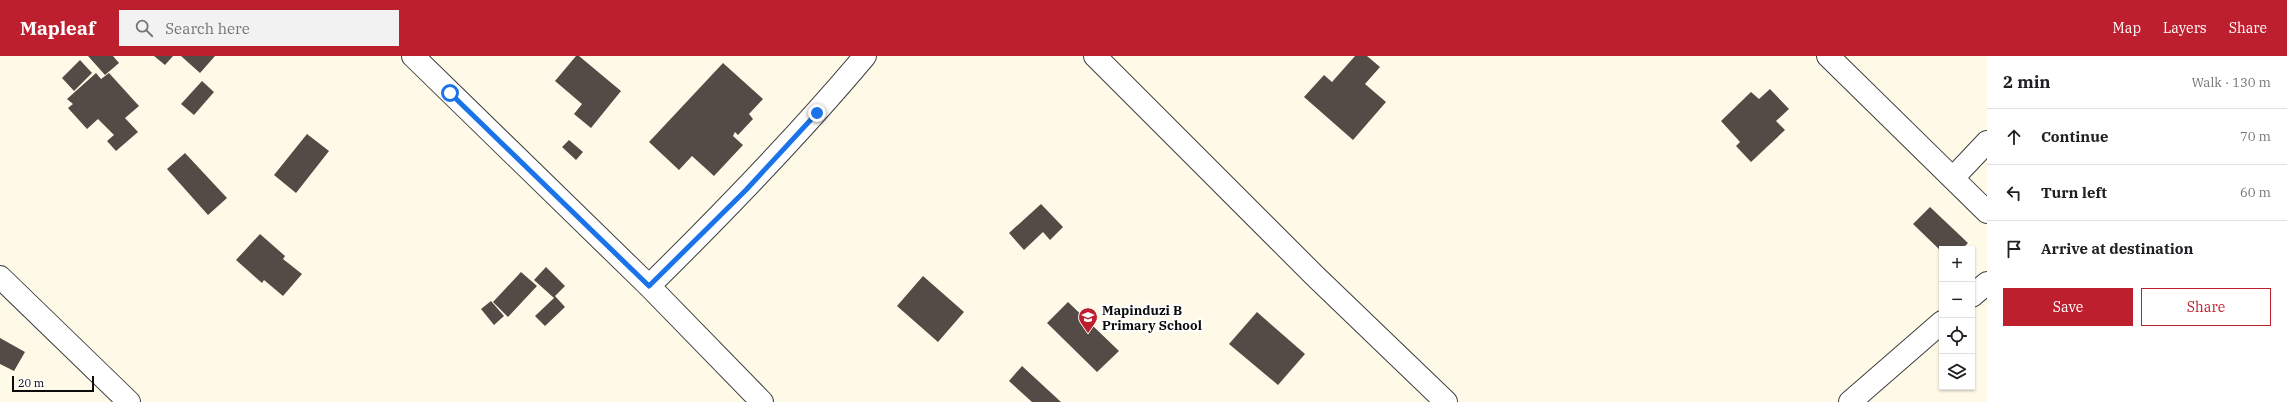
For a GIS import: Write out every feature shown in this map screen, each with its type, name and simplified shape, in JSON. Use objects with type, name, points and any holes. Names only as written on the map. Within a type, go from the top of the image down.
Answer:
[{"type":"street","points":[[412,56],[649,286],[762,402]]},
{"type":"street","points":[[649,286],[746,190],[817,113],[865,56]]},
{"type":"street","points":[[1095,56],[1315,276],[1446,402]]},
{"type":"street","points":[[1828,56],[1987,212]]},
{"type":"street","points":[[1953,178],[1987,142]]},
{"type":"street","points":[[0,277],[129,402]]},
{"type":"street","points":[[1975,293],[1987,283]]},
{"type":"street","points":[[1850,402],[1939,325]]},
{"type":"building","points":[[88,56],[113,56],[119,63],[105,75]]},
{"type":"building","points":[[154,56],[173,56],[165,65]]},
{"type":"building","points":[[181,56],[215,56],[200,73]]},
{"type":"building","points":[[576,56],[579,56],[621,91],[591,128],[574,114],[582,104],[555,81]]},
{"type":"building","points":[[1355,56],[1367,56],[1380,67],[1365,84],[1386,102],[1353,140],[1304,97],[1324,75],[1332,82]]},
{"type":"building","points":[[80,60],[92,73],[74,91],[62,78]]},
{"type":"building","points":[[723,63],[763,99],[749,114],[753,119],[738,135],[735,132],[733,136],[743,145],[714,176],[692,156],[679,170],[649,142]]},
{"type":"building","points":[[96,73],[101,79],[109,73],[139,106],[125,118],[138,132],[116,151],[107,141],[114,135],[98,119],[87,129],[68,108],[73,104],[67,99]]},
{"type":"building","points":[[202,81],[214,92],[194,115],[181,104]]},
{"type":"building","points":[[1770,89],[1789,109],[1776,121],[1785,130],[1751,162],[1736,146],[1740,142],[1721,121],[1751,92],[1759,99]]},
{"type":"building","points":[[307,134],[329,151],[296,193],[274,175]]},
{"type":"building","points":[[569,140],[583,152],[576,160],[562,147]]},
{"type":"building","points":[[185,153],[227,198],[208,215],[167,169]]},
{"type":"building","points":[[1041,204],[1063,227],[1050,240],[1043,232],[1024,250],[1009,233]]},
{"type":"building","points":[[1930,207],[1968,243],[1965,246],[1939,246],[1939,249],[1913,224]]},
{"type":"building","points":[[260,234],[285,256],[283,259],[302,274],[283,296],[264,280],[262,283],[236,260]]},
{"type":"building","points":[[546,267],[565,286],[555,296],[565,307],[545,326],[535,316],[554,298],[534,280]]},
{"type":"building","points":[[521,272],[537,286],[508,317],[493,302]]},
{"type":"building","points":[[923,276],[964,312],[938,342],[897,306]]},
{"type":"building","points":[[491,301],[504,316],[494,325],[481,309]]},
{"type":"building","points":[[1068,302],[1119,351],[1097,372],[1047,323]]},
{"type":"building","points":[[1257,312],[1305,354],[1278,385],[1229,344]]},
{"type":"building","points":[[0,338],[25,352],[14,371],[0,364]]},
{"type":"building","points":[[1022,366],[1061,402],[1032,402],[1009,381]]},
{"type":"place","name":"Mapinduzi B Primary School","points":[[1088,334]]},
{"type":"route","points":[[450,93],[649,286],[746,190],[817,113]]}]
